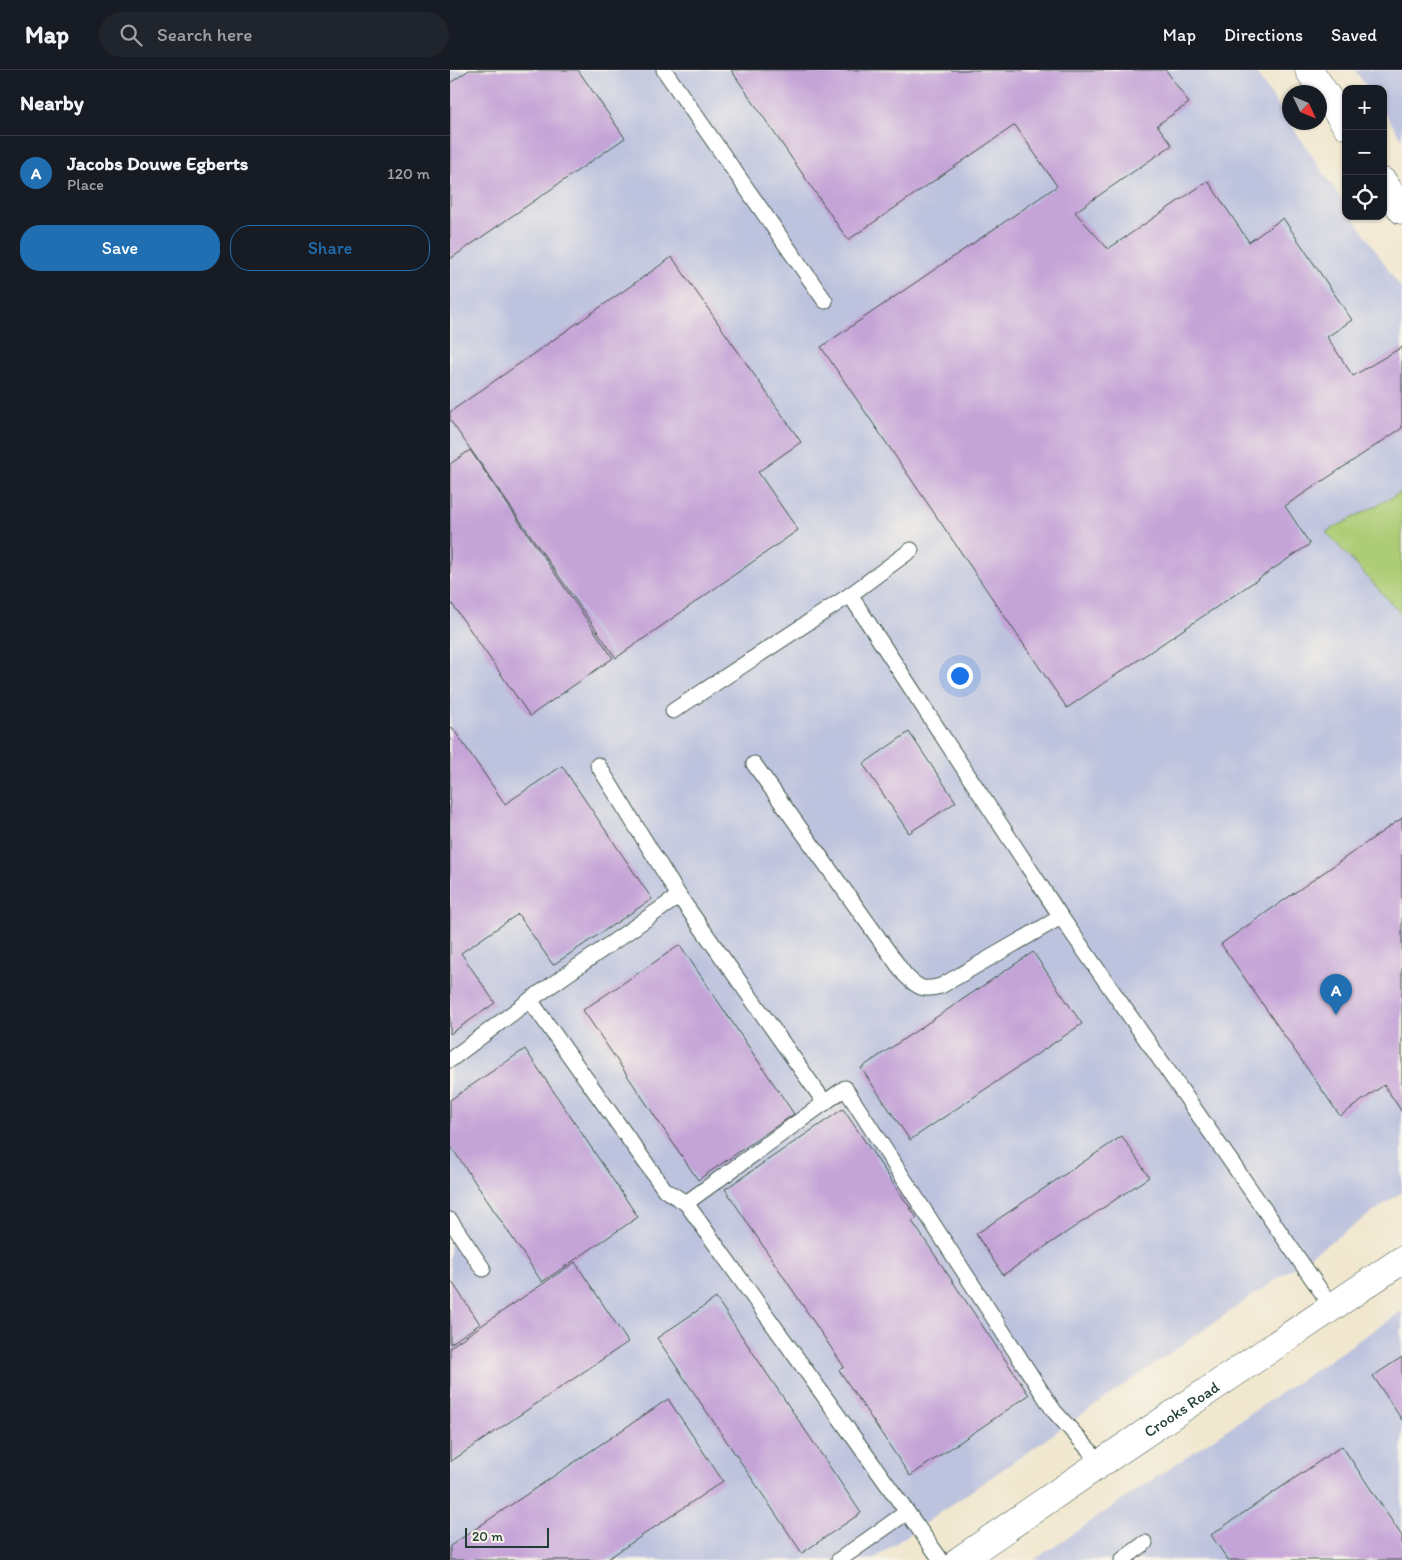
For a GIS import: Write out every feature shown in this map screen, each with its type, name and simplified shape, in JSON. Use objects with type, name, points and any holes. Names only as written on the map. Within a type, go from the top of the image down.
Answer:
[{"type":"street","points":[[1309,70],[1342,119]]},
{"type":"street","points":[[1387,188],[1402,210]]},
{"type":"street","name":"Crooks Road","points":[[960,1560],[1402,1260]]},
{"type":"lane","points":[[664,70],[825,301]]},
{"type":"lane","points":[[673,711],[850,595],[911,550]]},
{"type":"lane","points":[[850,595],[1061,917],[1332,1307]]},
{"type":"lane","points":[[754,764],[906,975],[916,986],[929,989],[941,986],[1061,917]]},
{"type":"lane","points":[[598,765],[679,896],[825,1103]]},
{"type":"lane","points":[[450,1060],[530,1000],[679,896]]},
{"type":"lane","points":[[530,1000],[666,1190],[686,1203],[941,1560]]},
{"type":"lane","points":[[686,1203],[845,1088],[1054,1411],[1101,1463]]},
{"type":"lane","points":[[450,1220],[483,1269]]},
{"type":"lane","points":[[839,1560],[907,1512]]},
{"type":"lane","points":[[1122,1560],[1145,1543]]},
{"type":"shaded area","points":[[450,70],[1254,70],[1282,111],[1282,130],[1295,130],[1342,200],[1342,220],[1356,220],[1402,290],[1402,1192],[872,1560],[450,1560]]},
{"type":"shaded area","points":[[1355,70],[1402,70],[1402,139],[1387,117],[1387,85],[1365,85]]},
{"type":"shaded area","points":[[1402,1311],[1402,1560],[1034,1560]]},
{"type":"green space","points":[[1402,492],[1402,615],[1326,532]]},
{"type":"building","points":[[469,70],[578,70],[625,138],[450,259],[450,83]]},
{"type":"building","points":[[731,70],[1166,70],[1189,103],[1157,125],[1172,145],[1075,212],[1108,249],[1208,181],[1249,242],[1283,218],[1352,320],[1327,337],[1353,376],[1402,347],[1402,428],[1285,506],[1310,544],[1067,708],[821,347],[1057,186],[1015,125],[848,240]]},
{"type":"building","points":[[672,257],[801,442],[758,472],[798,530],[616,658],[450,420],[450,412]]},
{"type":"building","points":[[470,450],[613,658],[530,716],[450,601],[450,464]]},
{"type":"building","points":[[452,727],[505,804],[562,766],[652,899],[553,965],[518,914],[461,953],[495,1003],[450,1034],[450,729]]},
{"type":"building","points":[[909,732],[956,802],[909,833],[863,764]]},
{"type":"building","points":[[1402,818],[1402,1112],[1384,1085],[1340,1116],[1221,944]]},
{"type":"building","points":[[680,945],[794,1114],[698,1180],[583,1010]]},
{"type":"building","points":[[1033,952],[1082,1024],[910,1140],[861,1068]]},
{"type":"building","points":[[525,1049],[638,1217],[542,1282],[450,1145],[450,1100]]},
{"type":"building","points":[[843,1109],[917,1218],[912,1221],[1029,1395],[910,1476],[839,1370],[844,1367],[725,1189]]},
{"type":"building","points":[[1122,1136],[1149,1177],[1003,1275],[976,1234]]},
{"type":"building","points":[[575,1262],[628,1342],[450,1462],[450,1347]]},
{"type":"building","points":[[450,1279],[480,1324],[450,1344]]},
{"type":"building","points":[[716,1298],[861,1513],[802,1553],[657,1338]]},
{"type":"building","points":[[1402,1357],[1402,1420],[1373,1376]]},
{"type":"building","points":[[668,1399],[723,1481],[606,1560],[450,1560],[450,1546]]},
{"type":"building","points":[[1342,1446],[1402,1536],[1402,1560],[1228,1560],[1211,1535]]},
{"type":"place","name":"Jacobs Douwe Egberts","points":[[1336,1015]]}]
